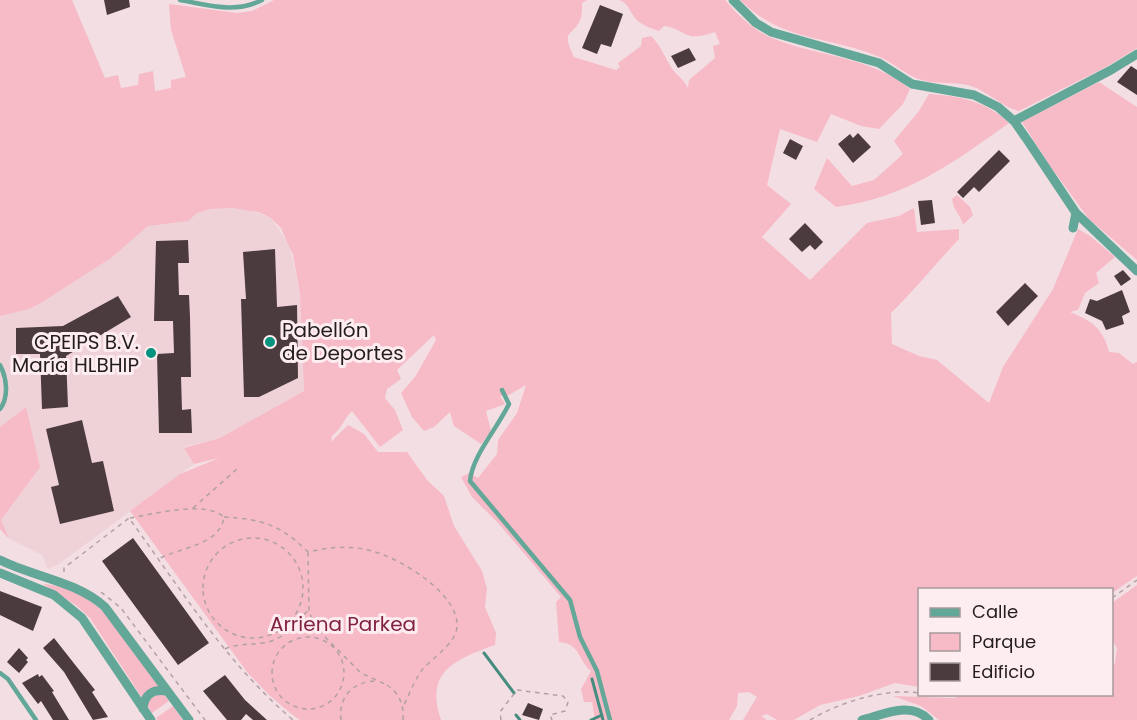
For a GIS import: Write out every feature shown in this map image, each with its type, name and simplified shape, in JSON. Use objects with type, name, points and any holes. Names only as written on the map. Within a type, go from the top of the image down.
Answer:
[{"type":"street","points":[[733,0],[756,23],[771,32],[879,63],[923,87],[974,96],[998,107],[1014,121],[1076,213],[1137,271]]},
{"type":"street","points":[[1014,121],[1137,54]]},
{"type":"street","points":[[1073,228],[1076,213]]},
{"type":"street","points":[[0,560],[23,571],[61,580],[85,591],[105,607],[189,720]]},
{"type":"street","points":[[0,573],[54,595],[81,618],[151,720]]},
{"type":"street","points":[[143,709],[144,700],[150,693],[158,690],[166,692]]},
{"type":"street","points":[[862,720],[907,709],[922,712],[929,720]]},
{"type":"lane","points":[[180,0],[231,9],[247,8],[262,0]]},
{"type":"lane","points":[[0,365],[6,381],[5,402],[0,410]]},
{"type":"lane","points":[[502,390],[509,404],[495,432],[472,465],[470,481],[570,600],[580,637],[597,671],[610,720]]},
{"type":"lane","points":[[0,673],[8,679],[36,720]]},
{"type":"path","points":[[192,509],[237,469]]},
{"type":"path","points":[[61,580],[64,567],[129,518],[192,509],[216,510],[224,517],[267,522],[290,534],[308,552],[309,609],[317,629],[361,674],[387,685],[399,696],[404,707]]},
{"type":"path","points":[[158,559],[178,549],[212,539],[222,529],[224,517]]},
{"type":"path","points":[[129,518],[248,678],[293,720]]},
{"type":"path","points":[[252,537],[265,539],[288,551],[296,562],[304,587],[302,600],[290,624],[279,632],[252,639],[238,636],[225,631],[207,609],[203,581],[215,555],[226,546],[252,537]]},
{"type":"path","points":[[308,552],[353,547],[392,557],[429,581],[452,608],[456,620],[456,632],[450,643],[420,673],[404,707],[402,720]]},
{"type":"path","points":[[1113,597],[1137,579]]},
{"type":"path","points":[[100,591],[121,608],[204,720]]},
{"type":"path","points":[[290,631],[309,609]]},
{"type":"path","points":[[225,649],[235,644],[266,643],[290,631],[317,629]]},
{"type":"path","points":[[307,637],[322,639],[339,654],[343,664],[341,686],[328,703],[305,709],[285,700],[278,693],[274,683],[274,663],[289,642],[307,637]]},
{"type":"path","points":[[341,720],[342,701],[356,685],[377,681],[387,685]]},
{"type":"path","points":[[501,720],[500,712],[517,690],[563,696],[568,702],[566,711],[550,715],[552,720]]},
{"type":"path","points":[[810,720],[825,711],[898,690],[918,693]]},
{"type":"shaded area","name":"CPEIPS B.V. María HLBHIP","points":[[210,209],[250,210],[271,218],[289,244],[300,294],[304,391],[220,438],[184,447],[194,464],[59,564],[48,569],[42,555],[9,539],[1,521],[6,513],[26,407],[0,427],[0,316],[41,303],[111,258],[148,226]]},
{"type":"green space","name":"Arriena Parkea","points":[[0,0],[72,0],[105,78],[118,75],[121,88],[138,85],[139,74],[153,71],[155,91],[171,88],[171,80],[186,77],[171,30],[169,4],[237,13],[252,11],[274,0],[587,0],[582,3],[581,18],[568,37],[574,57],[616,70],[620,67],[618,63],[641,46],[642,38],[651,36],[688,88],[689,80],[715,58],[713,46],[720,44],[715,32],[691,36],[664,26],[659,31],[638,21],[626,4],[619,0],[725,0],[752,27],[765,35],[789,44],[861,63],[895,78],[910,89],[903,104],[879,129],[861,126],[831,114],[817,142],[780,129],[767,185],[791,204],[762,237],[810,280],[867,223],[899,216],[914,208],[917,232],[959,229],[959,239],[891,313],[892,344],[919,356],[937,360],[989,403],[1003,367],[1053,289],[1078,229],[1115,257],[1096,273],[1099,283],[1085,293],[1078,310],[1070,312],[1096,326],[1109,352],[1119,353],[1133,364],[1137,362],[1137,576],[1113,592],[1113,588],[918,588],[918,687],[895,683],[859,696],[820,705],[794,720],[777,720],[767,714],[761,716],[767,720],[743,720],[757,697],[749,692],[738,693],[737,706],[729,720],[595,720],[592,702],[584,702],[581,689],[591,671],[575,649],[566,643],[559,642],[556,602],[561,597],[499,524],[472,497],[461,477],[469,473],[478,478],[497,454],[498,440],[517,413],[526,385],[507,396],[500,396],[505,404],[486,411],[491,431],[481,444],[454,426],[450,412],[434,427],[424,431],[412,417],[401,393],[415,377],[436,340],[434,335],[397,370],[401,379],[387,389],[385,398],[395,410],[403,430],[380,447],[352,411],[332,436],[331,442],[348,425],[364,434],[378,452],[407,452],[427,480],[444,496],[454,526],[482,571],[487,589],[485,607],[496,633],[495,645],[456,662],[440,678],[437,703],[441,720],[300,720],[270,696],[247,672],[130,511],[180,474],[219,458],[194,464],[184,448],[220,438],[304,391],[300,294],[293,255],[281,228],[271,218],[258,212],[233,208],[210,209],[197,213],[188,221],[148,226],[111,258],[41,303],[29,309],[0,316]]},
{"type":"green space","points":[[740,0],[1137,0],[1137,48],[1106,67],[1019,111],[971,86],[922,80],[882,58],[790,31],[756,14]]},
{"type":"green space","points":[[1099,82],[1137,107],[1137,260],[1089,219],[1050,166],[1022,122]]},
{"type":"green space","points":[[929,94],[972,101],[991,109],[1009,123],[928,177],[885,196],[836,207],[814,189],[827,158],[852,186],[874,180],[903,154],[894,141],[919,111]]},
{"type":"green space","points":[[957,195],[970,207],[973,215],[963,225],[952,199]]},
{"type":"green space","points":[[26,407],[40,467],[1,520],[9,539],[0,529],[0,427]]},
{"type":"green space","points":[[43,584],[65,588],[84,597],[102,610],[131,645],[169,701],[152,713],[90,618],[77,606]]},
{"type":"green space","points":[[1137,585],[1137,720],[939,720],[921,706],[893,696],[953,698],[962,696],[1113,696],[1113,665],[1117,648],[1113,642],[1113,602]]},
{"type":"green space","points":[[173,706],[183,720],[158,720],[156,718]]},
{"type":"building","points":[[104,0],[129,0],[130,7],[107,15]]},
{"type":"building","points":[[600,5],[623,14],[611,47],[601,44],[597,54],[582,48]]},
{"type":"building","points":[[689,48],[696,60],[678,68],[671,56]]},
{"type":"building","points":[[1131,66],[1137,70],[1137,95],[1117,82]]},
{"type":"building","points":[[858,133],[871,147],[853,163],[838,144],[850,134],[853,138]]},
{"type":"building","points":[[790,139],[803,146],[796,160],[783,153]]},
{"type":"building","points":[[999,150],[1010,161],[979,192],[974,187],[963,198],[957,192]]},
{"type":"building","points":[[932,200],[935,223],[921,225],[918,201]]},
{"type":"building","points":[[805,223],[823,242],[815,250],[810,245],[802,252],[789,239]]},
{"type":"building","points":[[188,240],[189,263],[178,263],[179,295],[189,295],[191,377],[181,377],[182,410],[191,409],[192,433],[159,433],[157,354],[174,353],[173,321],[154,321],[156,241]]},
{"type":"building","name":"Pabellón de Deportes","points":[[275,249],[277,307],[297,305],[298,378],[259,397],[244,397],[241,299],[246,299],[243,252]]},
{"type":"building","points":[[1123,270],[1131,279],[1121,286],[1114,276]]},
{"type":"building","points":[[1025,283],[1038,296],[1008,326],[996,312]]},
{"type":"building","points":[[1122,290],[1130,312],[1122,316],[1124,324],[1106,330],[1102,321],[1085,313],[1090,299],[1097,301]]},
{"type":"building","points":[[118,296],[131,317],[66,356],[68,407],[42,409],[40,354],[16,354],[16,328],[63,326]]},
{"type":"building","points":[[82,420],[92,463],[103,461],[114,511],[60,524],[51,487],[59,485],[46,429]]},
{"type":"building","points":[[133,538],[209,643],[178,665],[102,561]]},
{"type":"building","points":[[0,591],[42,607],[33,631],[0,615]]},
{"type":"building","points":[[54,638],[95,690],[92,692],[108,717],[93,720],[64,672],[43,648]]},
{"type":"building","points":[[19,648],[28,658],[26,660],[28,662],[19,673],[7,662]]},
{"type":"building","points":[[38,674],[39,677],[42,675],[54,691],[52,692],[69,720],[53,720],[41,701],[38,704],[22,683]]},
{"type":"building","points":[[225,675],[245,700],[267,720],[253,720],[246,714],[241,720],[227,720],[203,691]]},
{"type":"building","points":[[528,703],[543,709],[539,720],[522,715]]},
{"type":"waterway","points":[[484,653],[514,693]]},
{"type":"waterway","points":[[592,679],[603,720]]},
{"type":"waterway","points":[[516,715],[520,720]]},
{"type":"waterway","points":[[591,720],[602,715]]},
{"type":"place","name":"Pabellón de Deportes","points":[[270,342]]},
{"type":"place","name":"CPEIPS B.V. María HLBHIP","points":[[151,353]]}]
